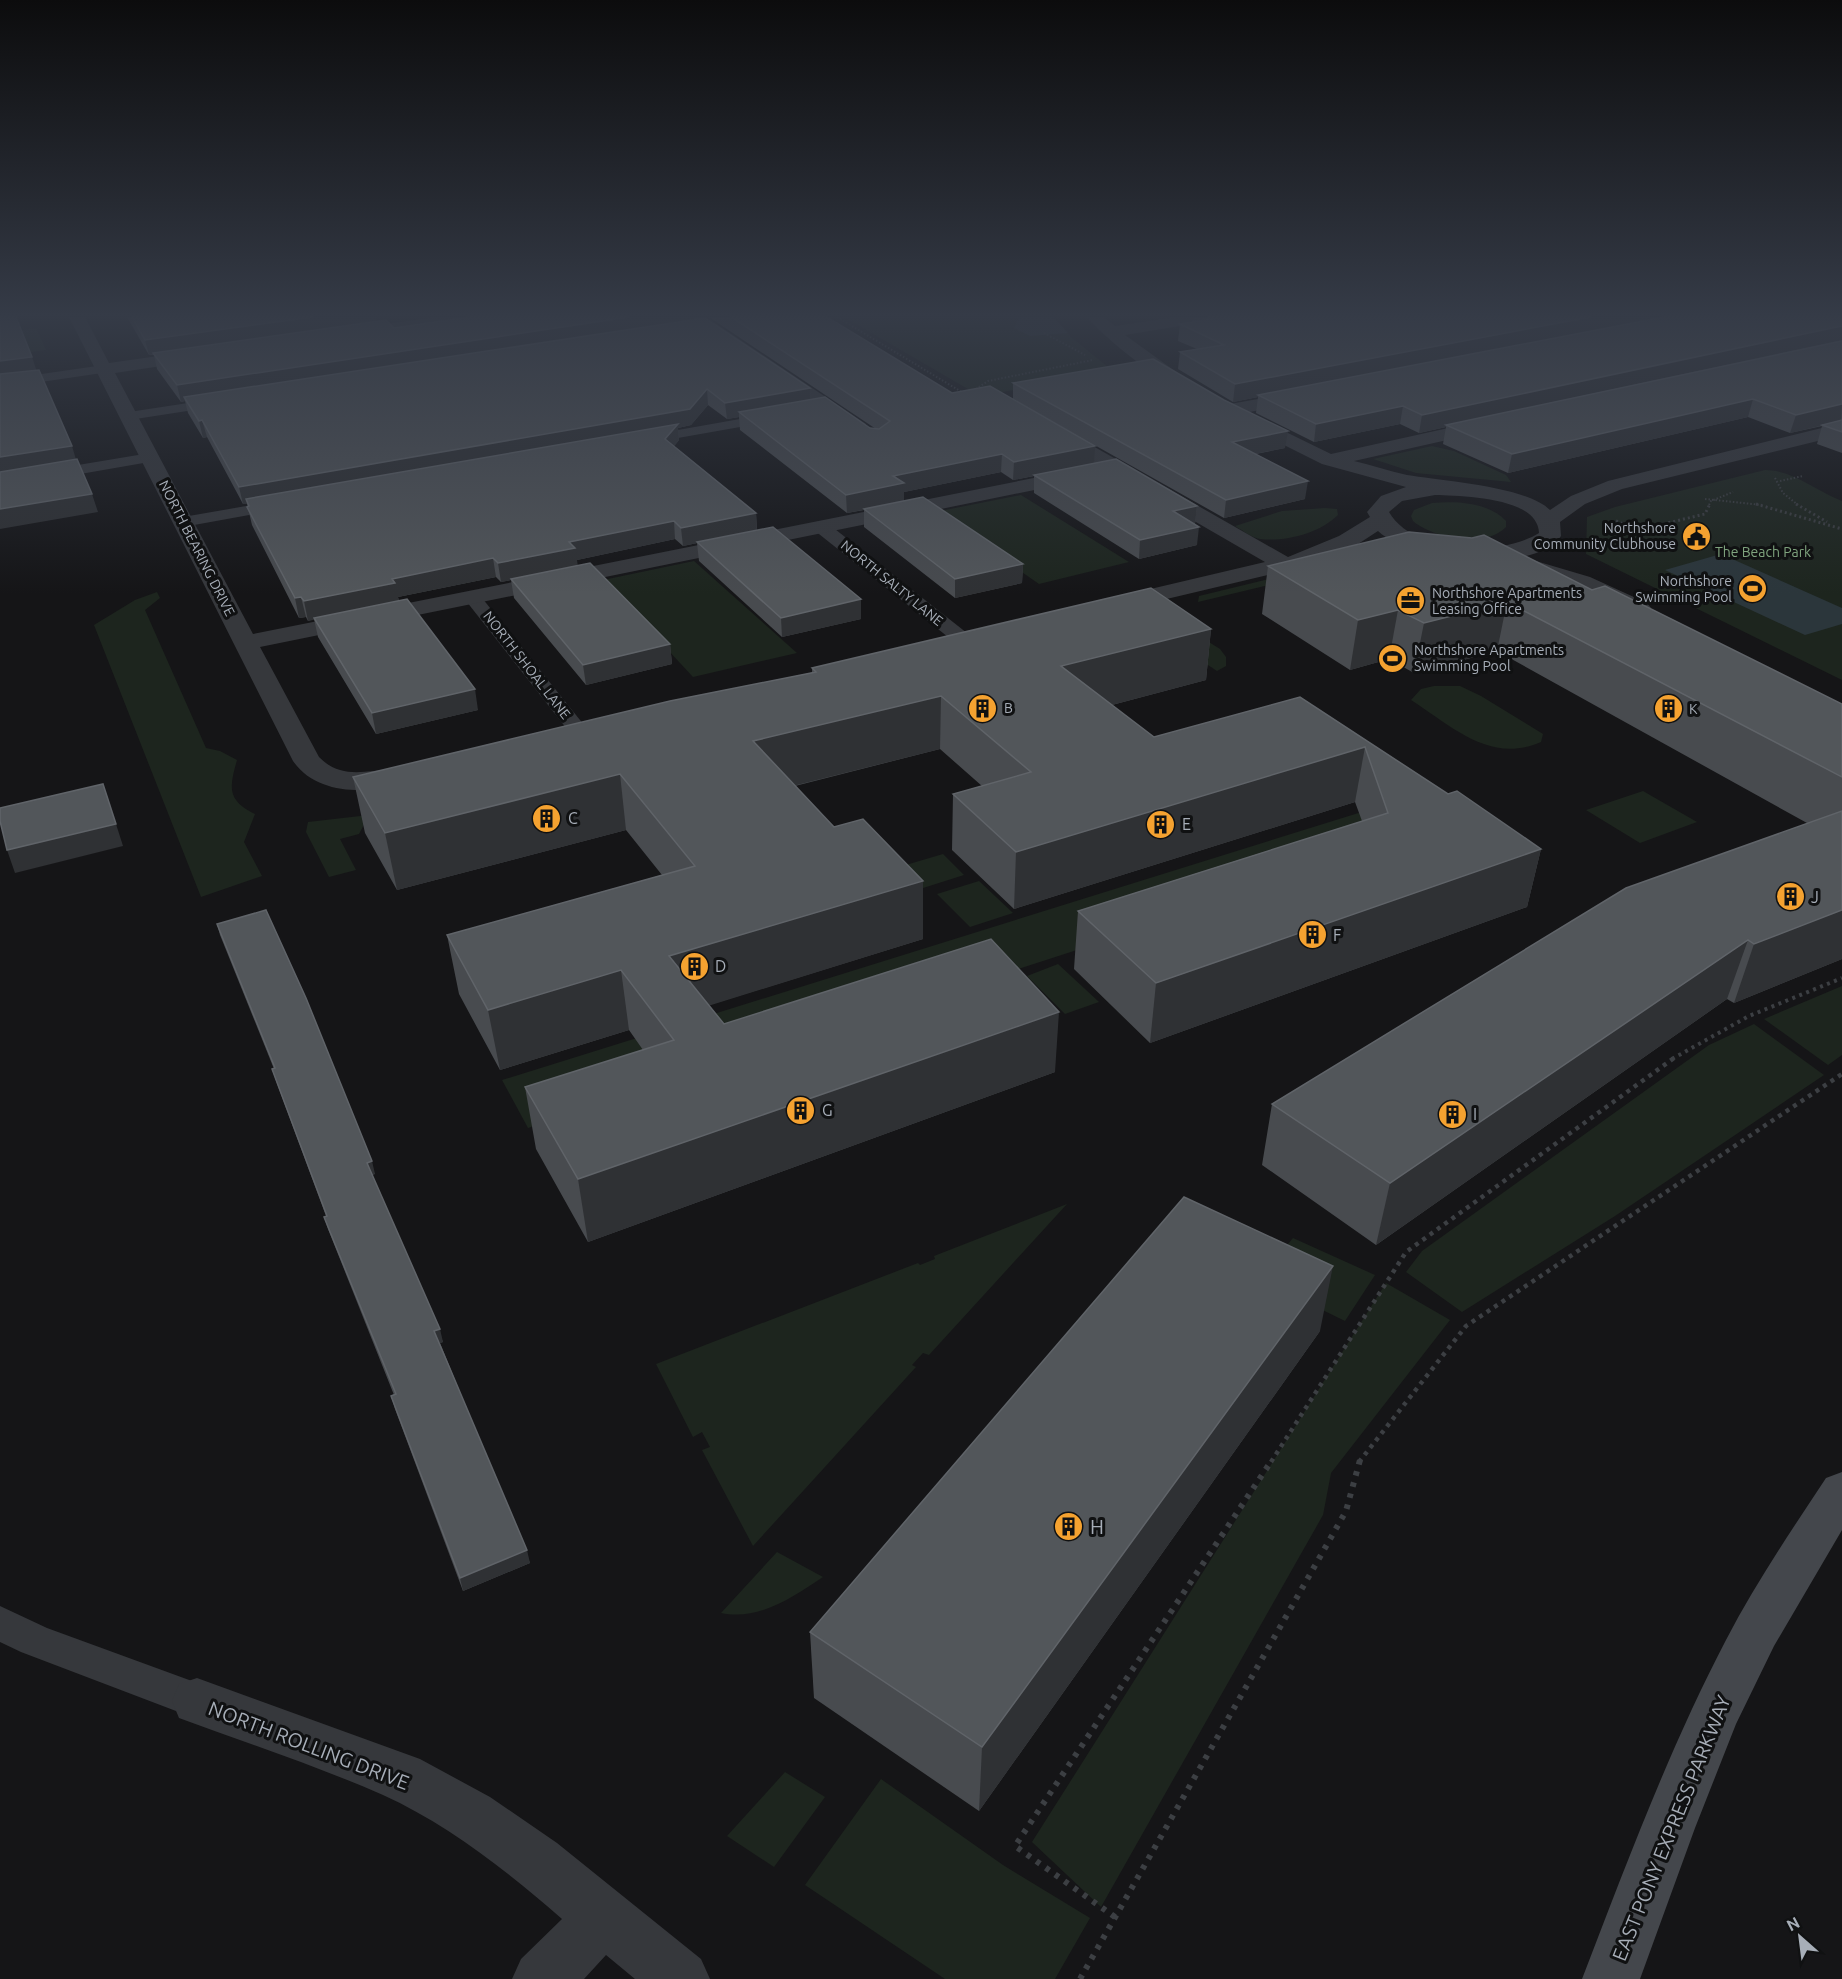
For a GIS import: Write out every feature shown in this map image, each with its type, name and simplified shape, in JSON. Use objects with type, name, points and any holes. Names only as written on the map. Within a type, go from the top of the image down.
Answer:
[{"type":"main road","name":"EAST PONY EXPRESS PARKWAY","points":[[1611,1979],[1675,1809],[1732,1679],[1791,1569],[1842,1491]]},
{"type":"street","name":"NORTH BEARING DRIVE","points":[[126,409],[307,761],[322,775],[365,782],[420,773]]},
{"type":"street","points":[[834,409],[868,432]]},
{"type":"street","points":[[1230,410],[1329,460],[1403,480],[1495,494],[1529,505],[1550,528],[1563,557],[1608,593]]},
{"type":"street","points":[[1037,421],[1116,468],[1292,562],[1343,543],[1381,513],[1390,499],[1410,492],[1455,489]]},
{"type":"street","points":[[1329,460],[1504,422]]},
{"type":"street","points":[[1495,494],[1551,490],[1635,479],[1842,429]]},
{"type":"street","points":[[1329,460],[1381,513],[1387,528],[1413,543],[1548,571],[1608,593],[1661,619]]},
{"type":"street","points":[[246,643],[1116,468]]},
{"type":"street","points":[[1089,611],[1292,562],[1376,552],[1497,554],[1532,548],[1578,500],[1635,479]]},
{"type":"street","name":"NORTH ROLLING DRIVE","points":[[197,1701],[401,1777],[471,1816],[538,1862],[602,1917],[681,1979]]},
{"type":"street","points":[[541,1979],[570,1953],[602,1917]]},
{"type":"lane","points":[[129,416],[173,409]]},
{"type":"lane","points":[[807,411],[817,409]]},
{"type":"lane","points":[[631,442],[784,415]]},
{"type":"lane","points":[[0,483],[150,459]]},
{"type":"lane","points":[[183,522],[302,501]]},
{"type":"lane","name":"NORTH SALTY LANE","points":[[820,526],[964,641]]},
{"type":"lane","name":"NORTH SHOAL LANE","points":[[472,597],[581,734]]},
{"type":"lane","points":[[0,1623],[34,1640],[197,1701]]},
{"type":"path","points":[[1772,472],[1777,488],[1792,501],[1832,526]]},
{"type":"path","points":[[1776,481],[1803,476]]},
{"type":"path","points":[[1607,517],[1638,530],[1705,514],[1711,501],[1735,491]]},
{"type":"path","points":[[1696,499],[1718,498],[1758,504],[1842,529]]},
{"type":"path","points":[[1115,1917],[1015,1846],[1269,1465],[1406,1252],[1686,1049],[1749,1016],[1842,978]]},
{"type":"path","points":[[1080,1979],[1346,1511],[1360,1459],[1466,1326],[1842,1074]]},
{"type":"green space","points":[[1432,446],[1454,451],[1506,475],[1511,482],[1416,473],[1373,459]]},
{"type":"green space","name":"The Beach Park","points":[[1765,470],[1795,477],[1842,501],[1842,680],[1586,554],[1587,517],[1615,507]]},
{"type":"green space","points":[[1021,495],[1129,562],[1039,584],[935,512]]},
{"type":"green space","points":[[1452,502],[1481,506],[1499,515],[1506,521],[1506,527],[1497,534],[1473,539],[1459,539],[1433,532],[1413,521],[1411,516],[1414,510],[1432,503]]},
{"type":"green space","points":[[1337,509],[1338,515],[1322,527],[1302,535],[1281,539],[1260,539],[1250,536],[1235,526],[1282,511]]},
{"type":"green space","points":[[694,561],[797,653],[693,677],[603,580]]},
{"type":"green space","points":[[1356,564],[1198,602],[1199,596],[1322,566]]},
{"type":"green space","points":[[157,592],[160,598],[145,610],[206,748],[220,751],[237,760],[232,778],[232,792],[239,804],[255,814],[244,842],[262,876],[201,897],[94,625],[135,600]]},
{"type":"green space","points":[[1167,616],[1220,649],[1226,657],[1226,666],[1217,671],[1143,622]]},
{"type":"green space","points":[[1434,686],[1460,686],[1481,696],[1543,734],[1541,742],[1522,748],[1505,749],[1473,739],[1457,731],[1411,700],[1421,689]]},
{"type":"green space","points":[[1643,791],[1697,822],[1640,843],[1586,810]]},
{"type":"green space","points":[[1381,806],[1425,837],[528,1128],[502,1080]]},
{"type":"green space","points":[[369,815],[359,834],[340,839],[356,870],[329,877],[306,832],[308,822]]},
{"type":"green space","points":[[943,854],[964,875],[920,889],[899,867]]},
{"type":"green space","points":[[979,881],[1013,913],[970,927],[937,894]]},
{"type":"green space","points":[[1058,964],[1099,1002],[1065,1014],[1027,976]]},
{"type":"green space","points":[[1842,986],[1842,1055],[1828,1065],[1764,1019]]},
{"type":"green space","points":[[1754,1024],[1824,1075],[1615,1216],[1462,1312],[1406,1272],[1422,1251],[1709,1045]]},
{"type":"green space","points":[[1067,1204],[929,1355],[923,1353],[912,1365],[916,1367],[753,1546],[702,1450],[710,1447],[702,1432],[693,1437],[656,1364],[918,1263],[920,1265],[935,1259],[934,1256]]},
{"type":"green space","points":[[1293,1238],[1375,1275],[1345,1321],[1259,1279]]},
{"type":"green space","points":[[1386,1283],[1450,1320],[1331,1473],[1323,1515],[1101,1907],[1032,1842]]},
{"type":"green space","points":[[777,1552],[823,1577],[775,1606],[749,1614],[721,1613]]},
{"type":"green space","points":[[785,1772],[825,1797],[774,1867],[727,1836]]},
{"type":"green space","points":[[881,1779],[1003,1865],[1090,1918],[1055,1979],[945,1979],[805,1885]]},
{"type":"shaded area","name":"Northshore Swimming Pool","points":[[1721,554],[1842,608],[1842,624],[1805,635],[1665,570]]},
{"type":"building","points":[[0,409],[56,409],[72,446],[0,457]]},
{"type":"building","points":[[192,409],[688,409],[239,487],[202,420],[199,421]]},
{"type":"building","points":[[754,409],[843,409],[870,428],[879,429],[890,421],[872,409],[1031,409],[1095,446],[1014,462],[1002,454],[893,476],[904,483],[846,495],[739,412]]},
{"type":"building","points":[[1061,409],[1243,409],[1288,431],[1232,442],[1308,481],[1226,500]]},
{"type":"building","points":[[1287,409],[1387,409],[1316,424]]},
{"type":"building","points":[[1410,409],[1449,409],[1422,415]]},
{"type":"building","points":[[1520,409],[1708,409],[1512,454],[1446,425]]},
{"type":"building","points":[[1781,409],[1820,409],[1796,415]]},
{"type":"building","points":[[1842,420],[1842,432],[1822,425]]},
{"type":"building","points":[[678,424],[665,439],[756,513],[681,528],[674,521],[569,542],[575,548],[498,563],[493,558],[392,579],[395,583],[304,601],[301,597],[295,598],[247,507],[249,506],[246,499]]},
{"type":"building","points":[[77,459],[92,494],[0,509],[0,472]]},
{"type":"building","points":[[1116,459],[1197,506],[1173,511],[1199,527],[1140,540],[1034,475]]},
{"type":"building","points":[[923,497],[1023,564],[955,579],[864,509]]},
{"type":"building","points":[[773,527],[861,599],[781,618],[697,542]]},
{"type":"building","points":[[1409,532],[1472,538],[1484,535],[1592,590],[1605,586],[1842,704],[1842,777],[1507,602],[1424,623],[1398,610],[1358,620],[1268,566]]},
{"type":"building","points":[[590,563],[670,644],[583,665],[511,579]]},
{"type":"building","points":[[1151,588],[1211,629],[1061,666],[1154,737],[1300,697],[1448,794],[1457,791],[1541,849],[1156,983],[1078,911],[1388,813],[1365,747],[1016,852],[953,794],[1031,772],[941,696],[753,741],[834,827],[863,819],[923,881],[669,956],[724,1024],[991,939],[1059,1012],[578,1179],[525,1087],[674,1040],[621,970],[488,1010],[447,935],[695,866],[620,774],[385,833],[353,777],[670,701],[816,672],[812,668]]},
{"type":"building","points":[[407,599],[475,689],[372,713],[314,618]]},
{"type":"building","points":[[103,784],[116,824],[7,850],[0,821],[0,808]]},
{"type":"building","points":[[1842,811],[1842,910],[1754,944],[1748,940],[1390,1183],[1272,1104],[1626,888]]},
{"type":"building","points":[[266,910],[306,998],[372,1161],[367,1163],[440,1329],[434,1331],[527,1550],[460,1578],[391,1396],[396,1394],[324,1217],[327,1216],[272,1069],[275,1068],[217,924]]},
{"type":"building","name":"H","points":[[1184,1197],[1333,1266],[982,1747],[810,1632]]},
{"type":"place","name":"Northshore Community Clubhouse","points":[[1697,536]]},
{"type":"place","name":"Northshore Swimming Pool","points":[[1753,589]]},
{"type":"place","name":"Northshore Apartments Leasing Office","points":[[1411,601]]},
{"type":"place","name":"Northshore Apartments Swimming Pool","points":[[1393,658]]},
{"type":"place","name":"B","points":[[983,708]]},
{"type":"place","name":"K","points":[[1668,709]]},
{"type":"place","name":"C","points":[[547,818]]},
{"type":"place","name":"E","points":[[1161,824]]},
{"type":"place","name":"J","points":[[1790,897]]},
{"type":"place","name":"F","points":[[1312,935]]},
{"type":"place","name":"D","points":[[694,966]]},
{"type":"place","name":"G","points":[[801,1110]]},
{"type":"place","name":"I","points":[[1452,1114]]},
{"type":"place","name":"H","points":[[1069,1526]]}]
